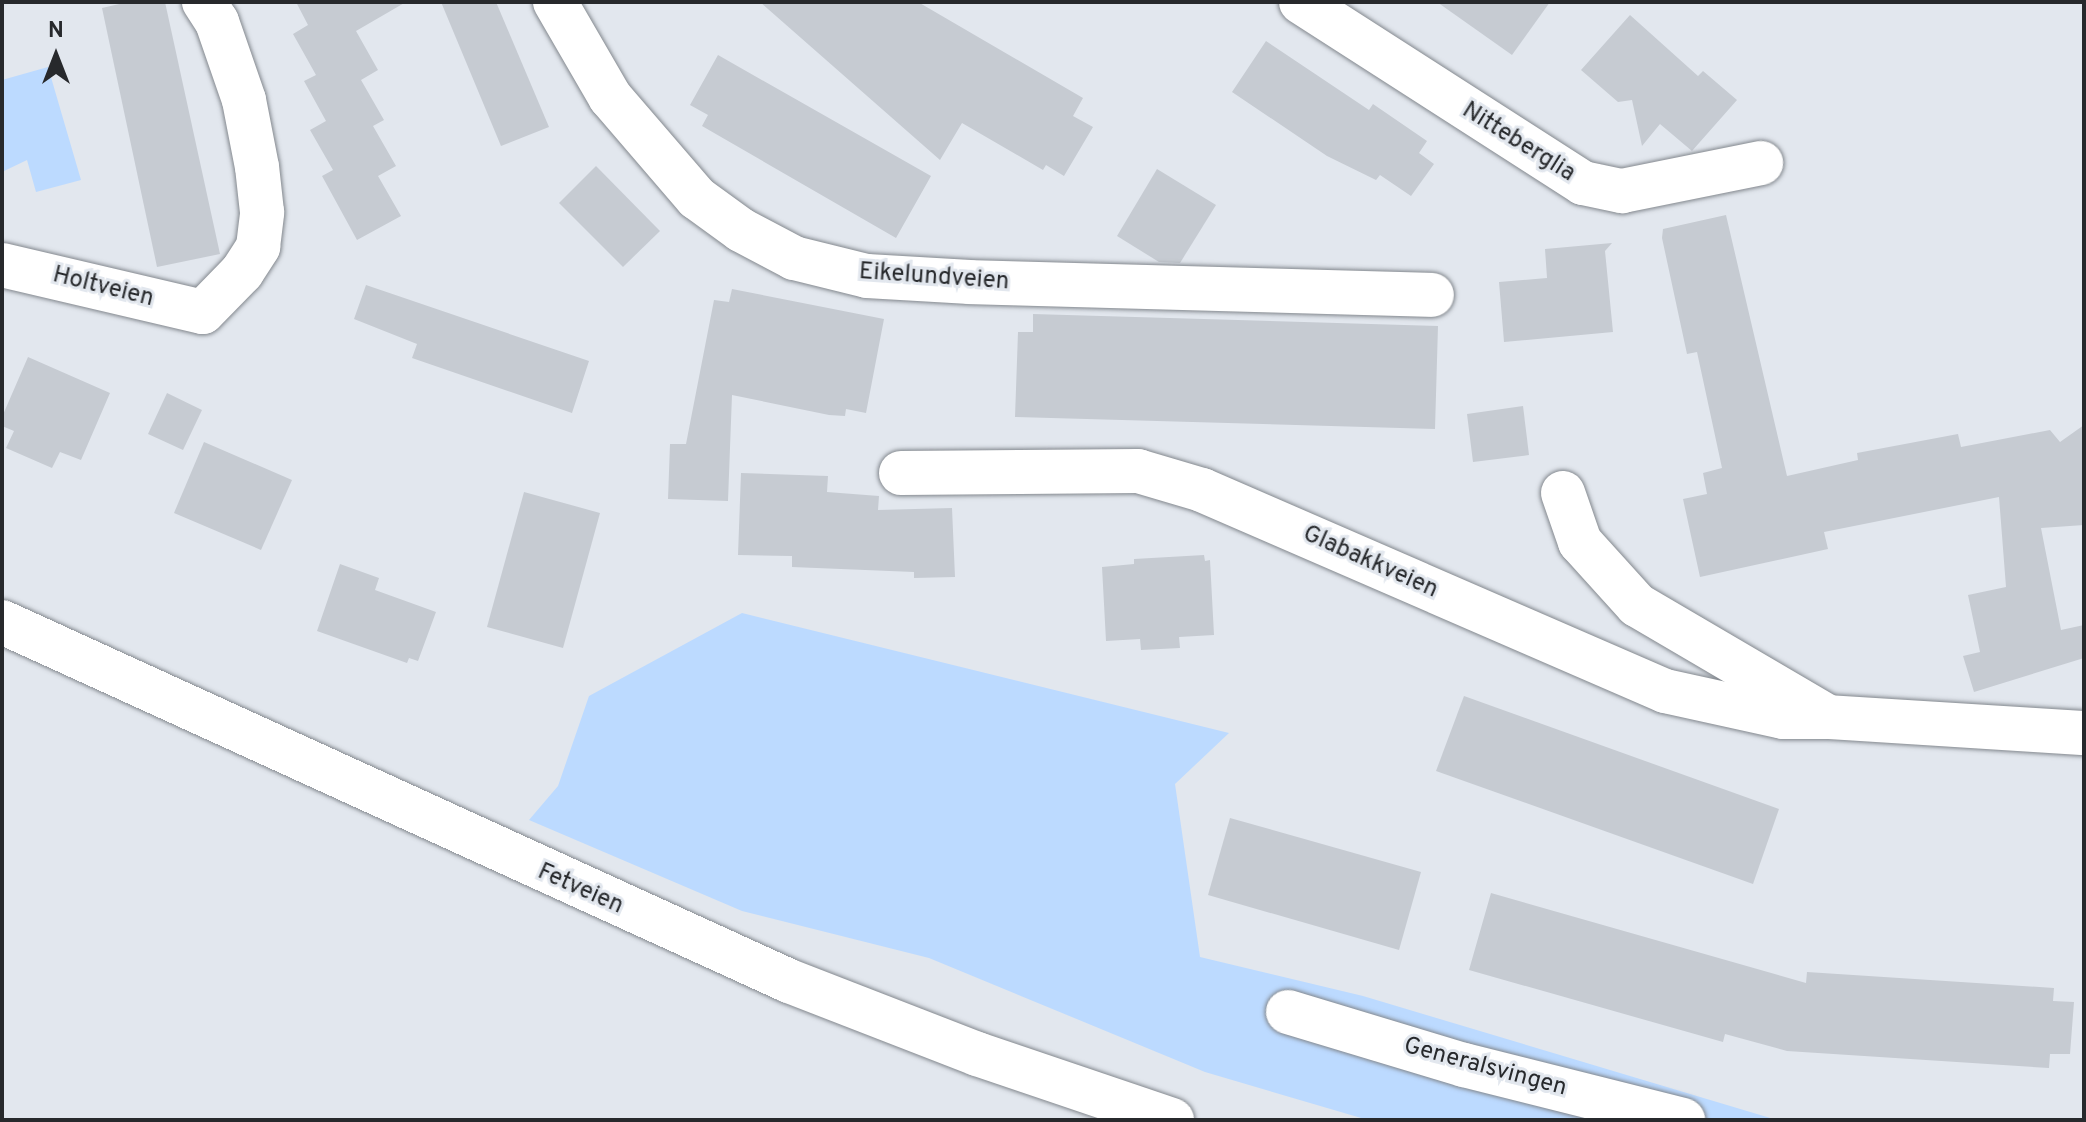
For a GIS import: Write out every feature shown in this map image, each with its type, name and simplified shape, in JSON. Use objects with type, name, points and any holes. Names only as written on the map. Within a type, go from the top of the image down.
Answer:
[{"type":"main road","name":"Holtveien","points":[[2,265],[203,312],[242,272],[258,247],[262,212],[244,100],[217,22],[204,2]]},
{"type":"main road","name":"Eikelundveien","points":[[555,2],[610,97],[697,198],[741,230],[794,258],[867,276],[1432,295]]},
{"type":"main road","name":"Nitteberglia","points":[[1301,2],[1583,183],[1622,191],[1761,163]]},
{"type":"main road","name":"Glabakkveien","points":[[901,473],[1138,471],[1202,490],[1665,691],[1783,717],[2084,733]]},
{"type":"main road","name":"Glabakkveien","points":[[1563,493],[1580,542],[1637,605],[1828,717]]},
{"type":"main road","name":"Fetveien","points":[[2,622],[789,981],[977,1054],[1172,1120]]},
{"type":"main road","name":"Generalsvingen","points":[[1288,1012],[1464,1065],[1683,1120]]},
{"type":"shaded area","points":[[48,67],[81,180],[36,192],[27,160],[2,172],[2,80]]},
{"type":"shaded area","points":[[742,613],[1229,733],[1175,784],[1200,957],[1363,996],[1777,1120],[1368,1120],[1205,1072],[929,958],[742,911],[529,820],[558,786],[589,696]]},
{"type":"building","points":[[128,2],[165,2],[220,254],[157,267],[102,8]]},
{"type":"building","points":[[296,2],[406,2],[356,31],[378,70],[361,80],[384,120],[373,126],[396,166],[378,176],[401,216],[357,240],[322,176],[333,170],[310,130],[326,121],[304,81],[316,75],[293,34],[308,25]]},
{"type":"building","points":[[441,2],[496,2],[549,127],[501,146]]},
{"type":"building","points":[[760,2],[918,2],[1083,98],[1073,116],[1093,127],[1064,176],[1046,165],[1043,170],[962,123],[940,160]]},
{"type":"building","points":[[1437,2],[1550,2],[1512,55]]},
{"type":"building","points":[[1630,15],[1698,76],[1703,71],[1737,100],[1692,151],[1660,124],[1642,146],[1632,100],[1618,102],[1581,70]]},
{"type":"building","points":[[1266,41],[1369,110],[1373,104],[1427,141],[1419,153],[1434,164],[1411,196],[1380,175],[1376,180],[1327,156],[1232,92]]},
{"type":"building","points":[[718,55],[931,176],[896,238],[702,126],[708,115],[690,105]]},
{"type":"building","points":[[596,166],[660,231],[623,267],[559,203]]},
{"type":"building","points":[[1157,169],[1216,205],[1180,263],[1159,262],[1117,236]]},
{"type":"building","points":[[1726,215],[1787,476],[1858,460],[1857,453],[1958,434],[1961,447],[2050,430],[2060,442],[2084,425],[2084,525],[2041,528],[2061,630],[2084,625],[2084,658],[1974,692],[1963,656],[1980,652],[1968,595],[2006,587],[1999,497],[1824,532],[1828,549],[1700,577],[1683,499],[1707,494],[1703,473],[1722,468],[1697,352],[1687,354],[1662,238],[1663,229]]},
{"type":"building","points":[[1612,243],[1605,251],[1613,332],[1504,342],[1499,282],[1547,278],[1545,249]]},
{"type":"building","points":[[366,285],[589,361],[572,413],[412,358],[417,344],[354,319]]},
{"type":"building","points":[[732,289],[884,319],[866,413],[846,409],[845,416],[829,415],[732,395],[728,501],[668,499],[670,444],[686,444],[714,300],[729,302]]},
{"type":"building","points":[[1033,314],[1438,326],[1435,429],[1015,417],[1018,332],[1033,332]]},
{"type":"building","points":[[28,357],[110,393],[81,460],[60,452],[52,468],[6,448],[14,431],[2,426],[2,417]]},
{"type":"building","points":[[167,393],[202,410],[183,450],[148,434]]},
{"type":"building","points":[[1523,406],[1529,455],[1473,462],[1467,414]]},
{"type":"building","points":[[204,442],[292,480],[261,550],[174,513]]},
{"type":"building","points":[[741,473],[828,476],[827,492],[879,496],[878,510],[952,508],[955,577],[914,578],[914,572],[792,567],[792,556],[738,555]]},
{"type":"building","points":[[524,492],[600,513],[563,648],[487,627]]},
{"type":"building","points":[[1204,555],[1205,561],[1210,560],[1214,635],[1179,637],[1180,648],[1141,650],[1140,639],[1106,641],[1102,567],[1134,564],[1134,559]]},
{"type":"building","points":[[340,564],[379,578],[375,590],[436,612],[418,661],[409,658],[407,663],[317,631]]},
{"type":"building","points":[[1464,696],[1779,809],[1753,884],[1436,771]]},
{"type":"building","points":[[1230,818],[1421,872],[1399,950],[1208,895]]},
{"type":"building","points":[[1491,893],[1806,983],[1807,972],[2054,988],[2053,1001],[2074,1002],[2070,1054],[2050,1054],[2049,1068],[1787,1051],[1725,1034],[1723,1042],[1469,970]]}]
